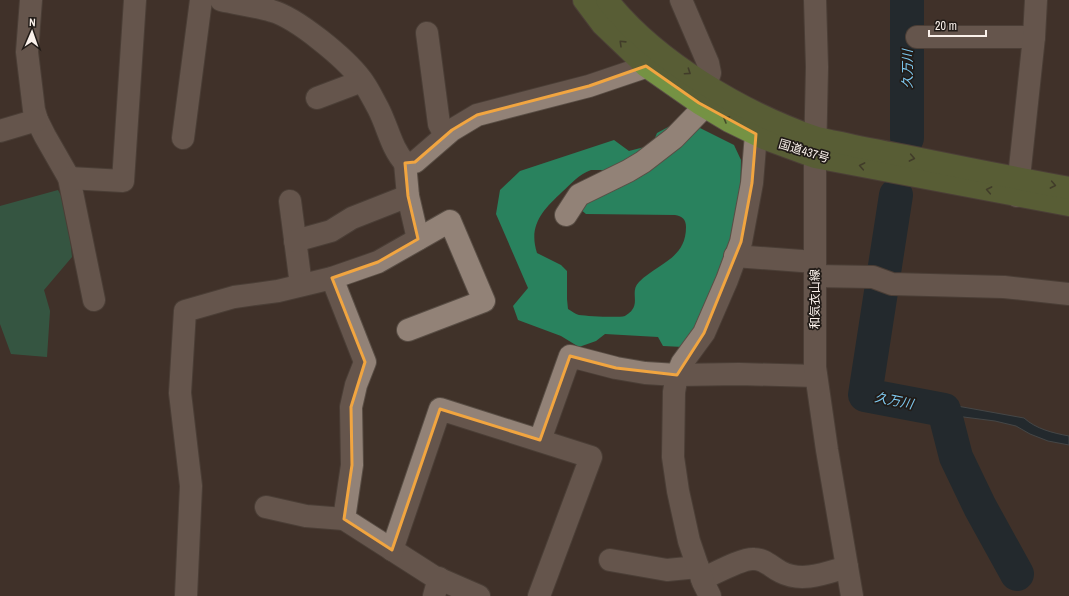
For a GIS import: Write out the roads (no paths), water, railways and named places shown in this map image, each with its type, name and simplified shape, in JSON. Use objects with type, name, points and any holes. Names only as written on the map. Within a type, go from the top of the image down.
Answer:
[{"type":"highway","name":"国道437号","points":[[584,0],[602,24],[646,66],[729,121],[766,139],[815,147],[866,148],[1018,187],[1069,206]]},
{"type":"highway","name":"国道437号","points":[[607,0],[616,11],[668,59],[706,85],[774,122],[815,147]]},
{"type":"highway","name":"国道437号","points":[[1018,187],[1069,188]]},
{"type":"street","points":[[31,0],[28,52],[34,110],[45,136],[69,178],[94,300]]},
{"type":"street","points":[[69,178],[123,181],[136,0]]},
{"type":"street","points":[[183,138],[201,0]]},
{"type":"street","points":[[221,0],[273,11],[293,21],[350,66],[362,81],[379,109],[397,155],[405,163],[408,196],[418,239]]},
{"type":"street","points":[[681,0],[708,63],[710,73],[706,85]]},
{"type":"street","name":"和気衣山線","points":[[815,0],[817,67],[815,147],[815,367],[827,450],[852,596]]},
{"type":"street","points":[[1018,187],[1034,37],[1036,0]]},
{"type":"street","points":[[917,37],[942,28],[1034,37]]},
{"type":"street","points":[[427,33],[439,124],[445,135]]},
{"type":"street","points":[[405,163],[415,162],[445,135],[477,115],[589,86],[668,59]]},
{"type":"street","points":[[317,98],[362,81]]},
{"type":"street","points":[[566,215],[579,195],[643,162],[674,138],[705,106]]},
{"type":"street","points":[[0,131],[37,120]]},
{"type":"street","points":[[703,581],[687,534],[678,491],[673,458],[674,392],[677,375],[682,363],[704,333],[727,280],[741,242],[752,183],[756,134]]},
{"type":"street","points":[[295,241],[331,231],[352,218],[408,196]]},
{"type":"street","points":[[290,201],[301,285]]},
{"type":"street","points":[[186,596],[191,486],[180,393],[185,311],[234,297],[278,291],[332,278],[378,262],[450,221],[484,301],[408,330]]},
{"type":"street","points":[[735,256],[882,281],[1004,287],[1069,294]]},
{"type":"street","points":[[332,278],[365,362],[356,385],[351,407],[352,465],[344,519]]},
{"type":"street","points":[[540,440],[570,356],[616,368],[645,373],[677,375],[739,374],[816,376]]},
{"type":"street","points":[[392,550],[440,408],[591,457],[539,596]]},
{"type":"street","points":[[266,507],[306,516],[344,519],[392,550],[436,587],[479,596]]},
{"type":"street","points":[[610,560],[667,570],[703,581],[748,559],[763,560],[782,573],[800,577],[818,576],[847,567]]},
{"type":"water","points":[[946,404],[1024,418],[1039,428],[1069,436],[1069,445],[1048,441],[1030,434],[1016,426],[995,421],[948,415]]},
{"type":"waterway","name":"久万川","points":[[907,0],[907,138]]},
{"type":"waterway","name":"久万川","points":[[896,195],[865,395],[944,410],[956,457],[980,507],[1017,574]]}]
